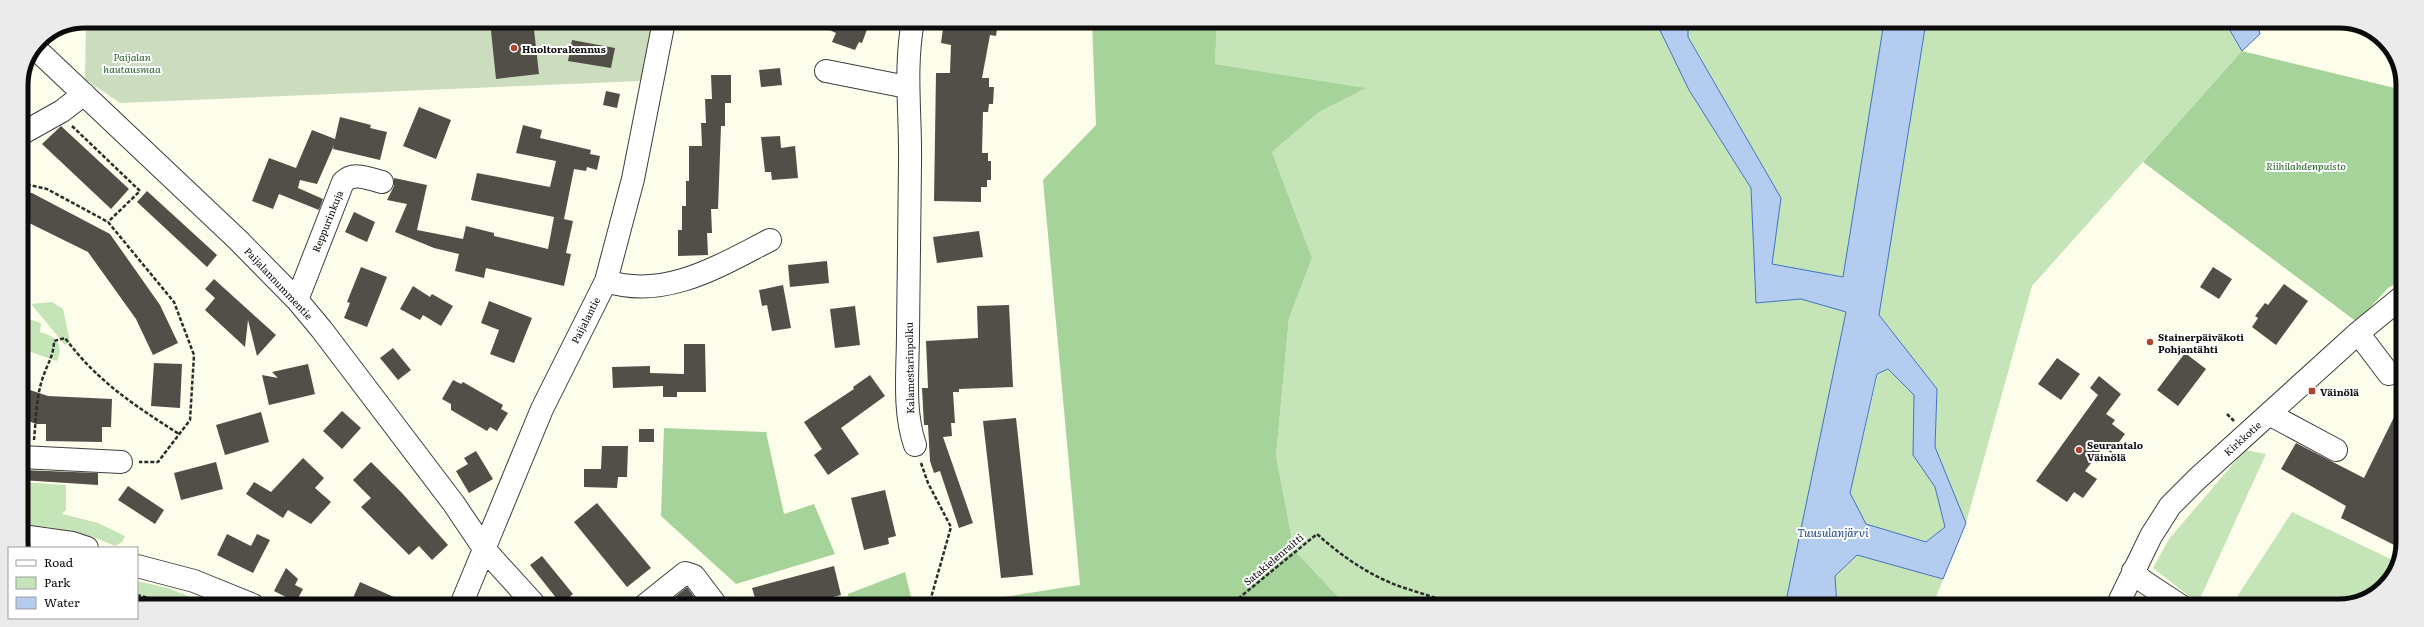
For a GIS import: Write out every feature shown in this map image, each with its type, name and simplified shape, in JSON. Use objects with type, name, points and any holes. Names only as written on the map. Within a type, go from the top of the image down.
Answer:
[{"type":"street","name":"Paijalantie","points":[[464,599],[542,409],[606,281],[633,179],[663,28]]},
{"type":"street","name":"Kalamestarinpolku","points":[[911,28],[908,44],[907,88],[910,144],[908,378],[910,432],[915,445]]},
{"type":"street","name":"Paijalannummentie","points":[[39,52],[238,240],[296,300],[322,330],[454,504],[485,550],[530,599]]},
{"type":"street","points":[[826,71],[907,88]]},
{"type":"street","points":[[28,130],[58,114],[84,94]]},
{"type":"street","name":"Reppurinkuja","points":[[296,300],[343,182],[348,177],[357,176],[382,182]]},
{"type":"street","points":[[606,281],[637,288],[698,277],[770,240]]},
{"type":"street","name":"Kirkkotie","points":[[2120,599],[2133,571],[2170,506],[2358,333],[2396,302]]},
{"type":"street","points":[[2358,333],[2389,374]]},
{"type":"street","points":[[2269,414],[2336,450]]},
{"type":"street","points":[[28,452],[121,462]]},
{"type":"street","points":[[28,537],[72,543],[85,547]]},
{"type":"street","points":[[138,566],[194,581],[238,599]]},
{"type":"street","points":[[2133,571],[2143,581],[2170,599]]},
{"type":"street","points":[[652,599],[685,572],[694,576],[711,599]]},
{"type":"path","points":[[58,114],[140,191],[108,222]]},
{"type":"path","points":[[28,185],[47,189],[108,222],[174,302],[194,355],[190,420],[158,462],[121,462]]},
{"type":"path","points":[[28,452],[42,379],[54,353],[54,341],[65,338],[84,364],[130,403],[180,434]]},
{"type":"path","points":[[915,445],[928,483],[951,527],[931,599]]},
{"type":"path","name":"Satakielenraitti","points":[[1239,599],[1317,534],[1340,555],[1364,569],[1392,583],[1438,599]]},
{"type":"path","points":[[138,595],[153,599]]},
{"type":"green space","name":"Paijalan hautausmaa","points":[[86,28],[652,28],[641,81],[120,103],[85,79]]},
{"type":"green space","points":[[1092,28],[1217,28],[1215,64],[1366,88],[1319,112],[1272,152],[1312,258],[1289,318],[1276,456],[1294,550],[1340,599],[991,599],[1080,585],[1043,180],[1096,125]]},
{"type":"green space","points":[[1217,28],[1659,28],[1689,90],[1751,188],[1756,303],[1801,299],[1847,312],[1786,599],[1340,599],[1294,550],[1276,456],[1289,318],[1312,258],[1272,152],[1319,112],[1365,88],[1215,64]]},
{"type":"green space","points":[[1688,28],[1883,28],[1843,277],[1771,264],[1781,198],[1688,37]]},
{"type":"green space","points":[[1925,28],[2229,28],[2242,51],[2032,286],[1966,523],[1935,447],[1937,389],[1879,315]]},
{"type":"green space","name":"Riihilahdenpuisto","points":[[2242,51],[2396,88],[2396,283],[2388,288],[2357,322],[2143,162]]},
{"type":"green space","points":[[52,302],[63,309],[70,342],[65,345],[31,304]]},
{"type":"green space","points":[[28,319],[41,323],[40,332],[54,338],[57,342],[60,350],[57,361],[28,351]]},
{"type":"green space","points":[[1889,369],[1914,395],[1913,455],[1935,487],[1945,528],[1926,542],[1866,524],[1850,493],[1878,374]]},
{"type":"green space","points":[[664,428],[766,432],[784,514],[814,504],[835,554],[736,584],[661,516]]},
{"type":"green space","points":[[2245,450],[2266,454],[2200,599],[2193,599],[2153,568],[2169,539]]},
{"type":"green space","points":[[28,482],[66,485],[66,510],[62,514],[98,523],[125,536],[122,542],[115,546],[96,538],[54,528],[28,525]]},
{"type":"green space","points":[[2292,512],[2393,560],[2382,580],[2377,585],[2357,596],[2350,598],[2236,599]]},
{"type":"green space","points":[[1857,555],[1943,579],[1936,599],[1837,599],[1835,576]]},
{"type":"green space","points":[[905,572],[912,599],[849,599],[848,594]]},
{"type":"green space","points":[[138,581],[168,588],[195,599],[138,599]]},
{"type":"water","name":"Tuusulanjärvi","points":[[1659,28],[1688,28],[1688,37],[1781,198],[1772,264],[1843,277],[1883,28],[1925,28],[1879,315],[1937,389],[1935,447],[1966,523],[1943,579],[1857,555],[1835,576],[1837,599],[1786,599],[1846,312],[1801,299],[1756,303],[1751,188],[1689,90]],"holes":[[[1888,369],[1914,395],[1913,455],[1935,487],[1945,527],[1926,542],[1866,524],[1850,493],[1877,374]]]},
{"type":"water","points":[[2229,28],[2258,28],[2260,34],[2242,51]]},
{"type":"building","name":"Huoltorakennus","points":[[491,28],[534,28],[539,74],[496,79]]},
{"type":"building","points":[[825,28],[868,28],[862,43],[859,42],[855,50],[832,42],[836,33]]},
{"type":"building","points":[[943,28],[997,28],[996,36],[990,35],[982,78],[989,78],[989,87],[994,87],[993,104],[989,104],[988,112],[983,112],[982,153],[988,153],[988,161],[991,161],[991,180],[987,180],[987,187],[981,187],[981,202],[934,201],[936,73],[950,73],[951,45],[941,43]]},
{"type":"building","points":[[572,40],[615,48],[611,68],[568,61]]},
{"type":"building","points":[[780,68],[782,85],[761,87],[759,70]]},
{"type":"building","points":[[711,75],[731,75],[731,103],[725,103],[725,126],[721,126],[718,209],[711,209],[712,233],[707,233],[708,255],[678,256],[678,230],[682,230],[682,206],[686,206],[686,181],[689,181],[689,146],[702,146],[701,123],[706,123],[705,99],[712,99]]},
{"type":"building","points":[[606,91],[620,94],[617,108],[603,105]]},
{"type":"building","points":[[419,107],[451,120],[436,159],[403,146]]},
{"type":"building","points":[[340,117],[371,125],[370,128],[387,132],[380,160],[333,149],[334,145],[317,184],[300,180],[298,188],[323,199],[319,210],[279,194],[273,209],[252,201],[269,158],[296,168],[312,130],[335,139]]},
{"type":"building","points":[[523,125],[542,130],[540,138],[591,150],[590,154],[600,156],[597,170],[587,167],[586,171],[574,169],[564,219],[471,200],[477,173],[550,187],[556,161],[516,153]]},
{"type":"building","points":[[61,126],[129,189],[111,209],[42,144]]},
{"type":"building","points":[[780,136],[781,148],[795,146],[798,178],[772,180],[771,172],[765,172],[761,137]]},
{"type":"building","points":[[394,178],[427,185],[417,230],[463,239],[466,226],[494,233],[494,236],[548,249],[554,217],[573,221],[566,253],[571,254],[564,286],[486,268],[484,278],[455,271],[459,254],[434,248],[395,232],[407,204],[387,200],[394,186]]},
{"type":"building","points":[[147,191],[217,255],[207,267],[137,202]]},
{"type":"building","points":[[28,192],[110,234],[160,305],[178,343],[153,355],[136,319],[88,252],[28,222]]},
{"type":"building","points":[[354,212],[375,222],[367,242],[345,232]]},
{"type":"building","points":[[979,231],[983,257],[937,263],[933,237]]},
{"type":"building","points":[[827,261],[829,283],[790,287],[788,265]]},
{"type":"building","points":[[361,267],[387,277],[367,327],[344,318],[350,303],[347,302]]},
{"type":"building","points":[[2213,267],[2232,279],[2219,299],[2200,287]]},
{"type":"building","points":[[214,279],[276,335],[257,356],[248,320],[245,347],[205,310],[215,298],[205,289]]},
{"type":"building","points":[[2284,284],[2308,301],[2276,345],[2252,327],[2258,318],[2255,316],[2265,303],[2268,305]]},
{"type":"building","points":[[783,285],[791,328],[772,331],[767,305],[762,306],[759,290]]},
{"type":"building","points":[[413,286],[430,297],[432,294],[453,306],[441,326],[423,315],[420,320],[400,309]]},
{"type":"building","points":[[489,301],[532,318],[514,363],[490,354],[499,330],[481,323]]},
{"type":"building","points":[[1009,305],[1013,387],[959,389],[959,392],[953,392],[955,423],[951,423],[952,436],[943,437],[973,523],[959,528],[940,471],[934,473],[930,461],[928,425],[924,425],[922,388],[928,388],[926,341],[978,338],[977,306]]},
{"type":"building","points":[[855,306],[860,345],[835,348],[830,309]]},
{"type":"building","points":[[684,344],[705,344],[706,392],[677,392],[677,397],[663,397],[663,386],[613,388],[612,367],[650,366],[650,373],[684,374]]},
{"type":"building","points":[[393,348],[411,370],[398,380],[380,358]]},
{"type":"building","points":[[2185,353],[2206,369],[2178,406],[2157,390]]},
{"type":"building","points":[[2057,358],[2080,374],[2061,400],[2038,384]]},
{"type":"building","points":[[154,363],[182,364],[180,408],[151,406]]},
{"type":"building","points":[[308,364],[315,394],[269,405],[262,375],[278,378],[272,372]]},
{"type":"building","points":[[870,375],[885,396],[841,428],[859,454],[828,475],[814,455],[822,449],[804,422],[854,389],[853,387]]},
{"type":"building","name":"Seurantalo Väinölä","points":[[2099,376],[2121,394],[2106,414],[2115,420],[2112,424],[2125,434],[2111,453],[2103,447],[2085,471],[2097,479],[2083,498],[2074,492],[2067,502],[2036,481],[2098,395],[2090,388]]},
{"type":"building","points":[[453,380],[461,384],[463,382],[503,405],[501,409],[508,413],[497,431],[490,427],[487,431],[451,410],[451,404],[442,399]]},
{"type":"building","points":[[28,389],[48,396],[112,399],[111,427],[102,427],[102,442],[46,441],[46,424],[36,424],[28,421]]},
{"type":"building","points":[[342,411],[361,428],[342,449],[323,431]]},
{"type":"building","points":[[261,412],[269,442],[225,455],[216,425]]},
{"type":"building","points":[[2396,413],[2396,546],[2341,518],[2346,506],[2281,469],[2296,443],[2364,478]]},
{"type":"building","points":[[1016,418],[1033,575],[1001,578],[983,421]]},
{"type":"building","points":[[639,429],[654,429],[654,442],[639,442]]},
{"type":"building","points":[[602,446],[628,446],[627,477],[618,477],[617,488],[584,487],[584,469],[601,469]]},
{"type":"building","points":[[476,451],[493,479],[469,493],[456,471],[468,464],[464,458]]},
{"type":"building","points":[[303,458],[324,478],[315,488],[331,502],[311,524],[288,510],[283,518],[246,494],[254,482],[271,492]]},
{"type":"building","points":[[216,462],[223,489],[181,500],[174,473]]},
{"type":"building","points":[[371,462],[402,493],[448,545],[432,560],[419,546],[409,555],[361,507],[371,498],[353,480]]},
{"type":"building","points":[[28,470],[98,473],[98,485],[28,480]]},
{"type":"building","points":[[128,486],[164,510],[155,524],[118,500]]},
{"type":"building","points":[[885,490],[896,536],[888,538],[889,544],[864,550],[851,498]]},
{"type":"building","points":[[597,503],[651,568],[627,587],[574,522]]},
{"type":"building","points":[[227,534],[251,546],[257,534],[270,540],[253,573],[217,555]]},
{"type":"building","points":[[542,556],[573,594],[567,599],[557,599],[530,565]]},
{"type":"building","points":[[834,566],[841,595],[825,599],[755,599],[752,588]]},
{"type":"building","points":[[286,568],[298,579],[295,585],[303,589],[298,599],[290,599],[274,591]]},
{"type":"building","points":[[360,582],[398,599],[353,599]]},
{"type":"building","points":[[687,587],[696,599],[672,599]]},
{"type":"place","name":"Huoltorakennus","points":[[514,48]]},
{"type":"place","name":"Stainerpäiväkoti Pohjantähti","points":[[2150,342]]},
{"type":"place","name":"Väinölä","points":[[2312,391]]},
{"type":"place","name":"Seurantalo Väinölä","points":[[2079,450]]}]
